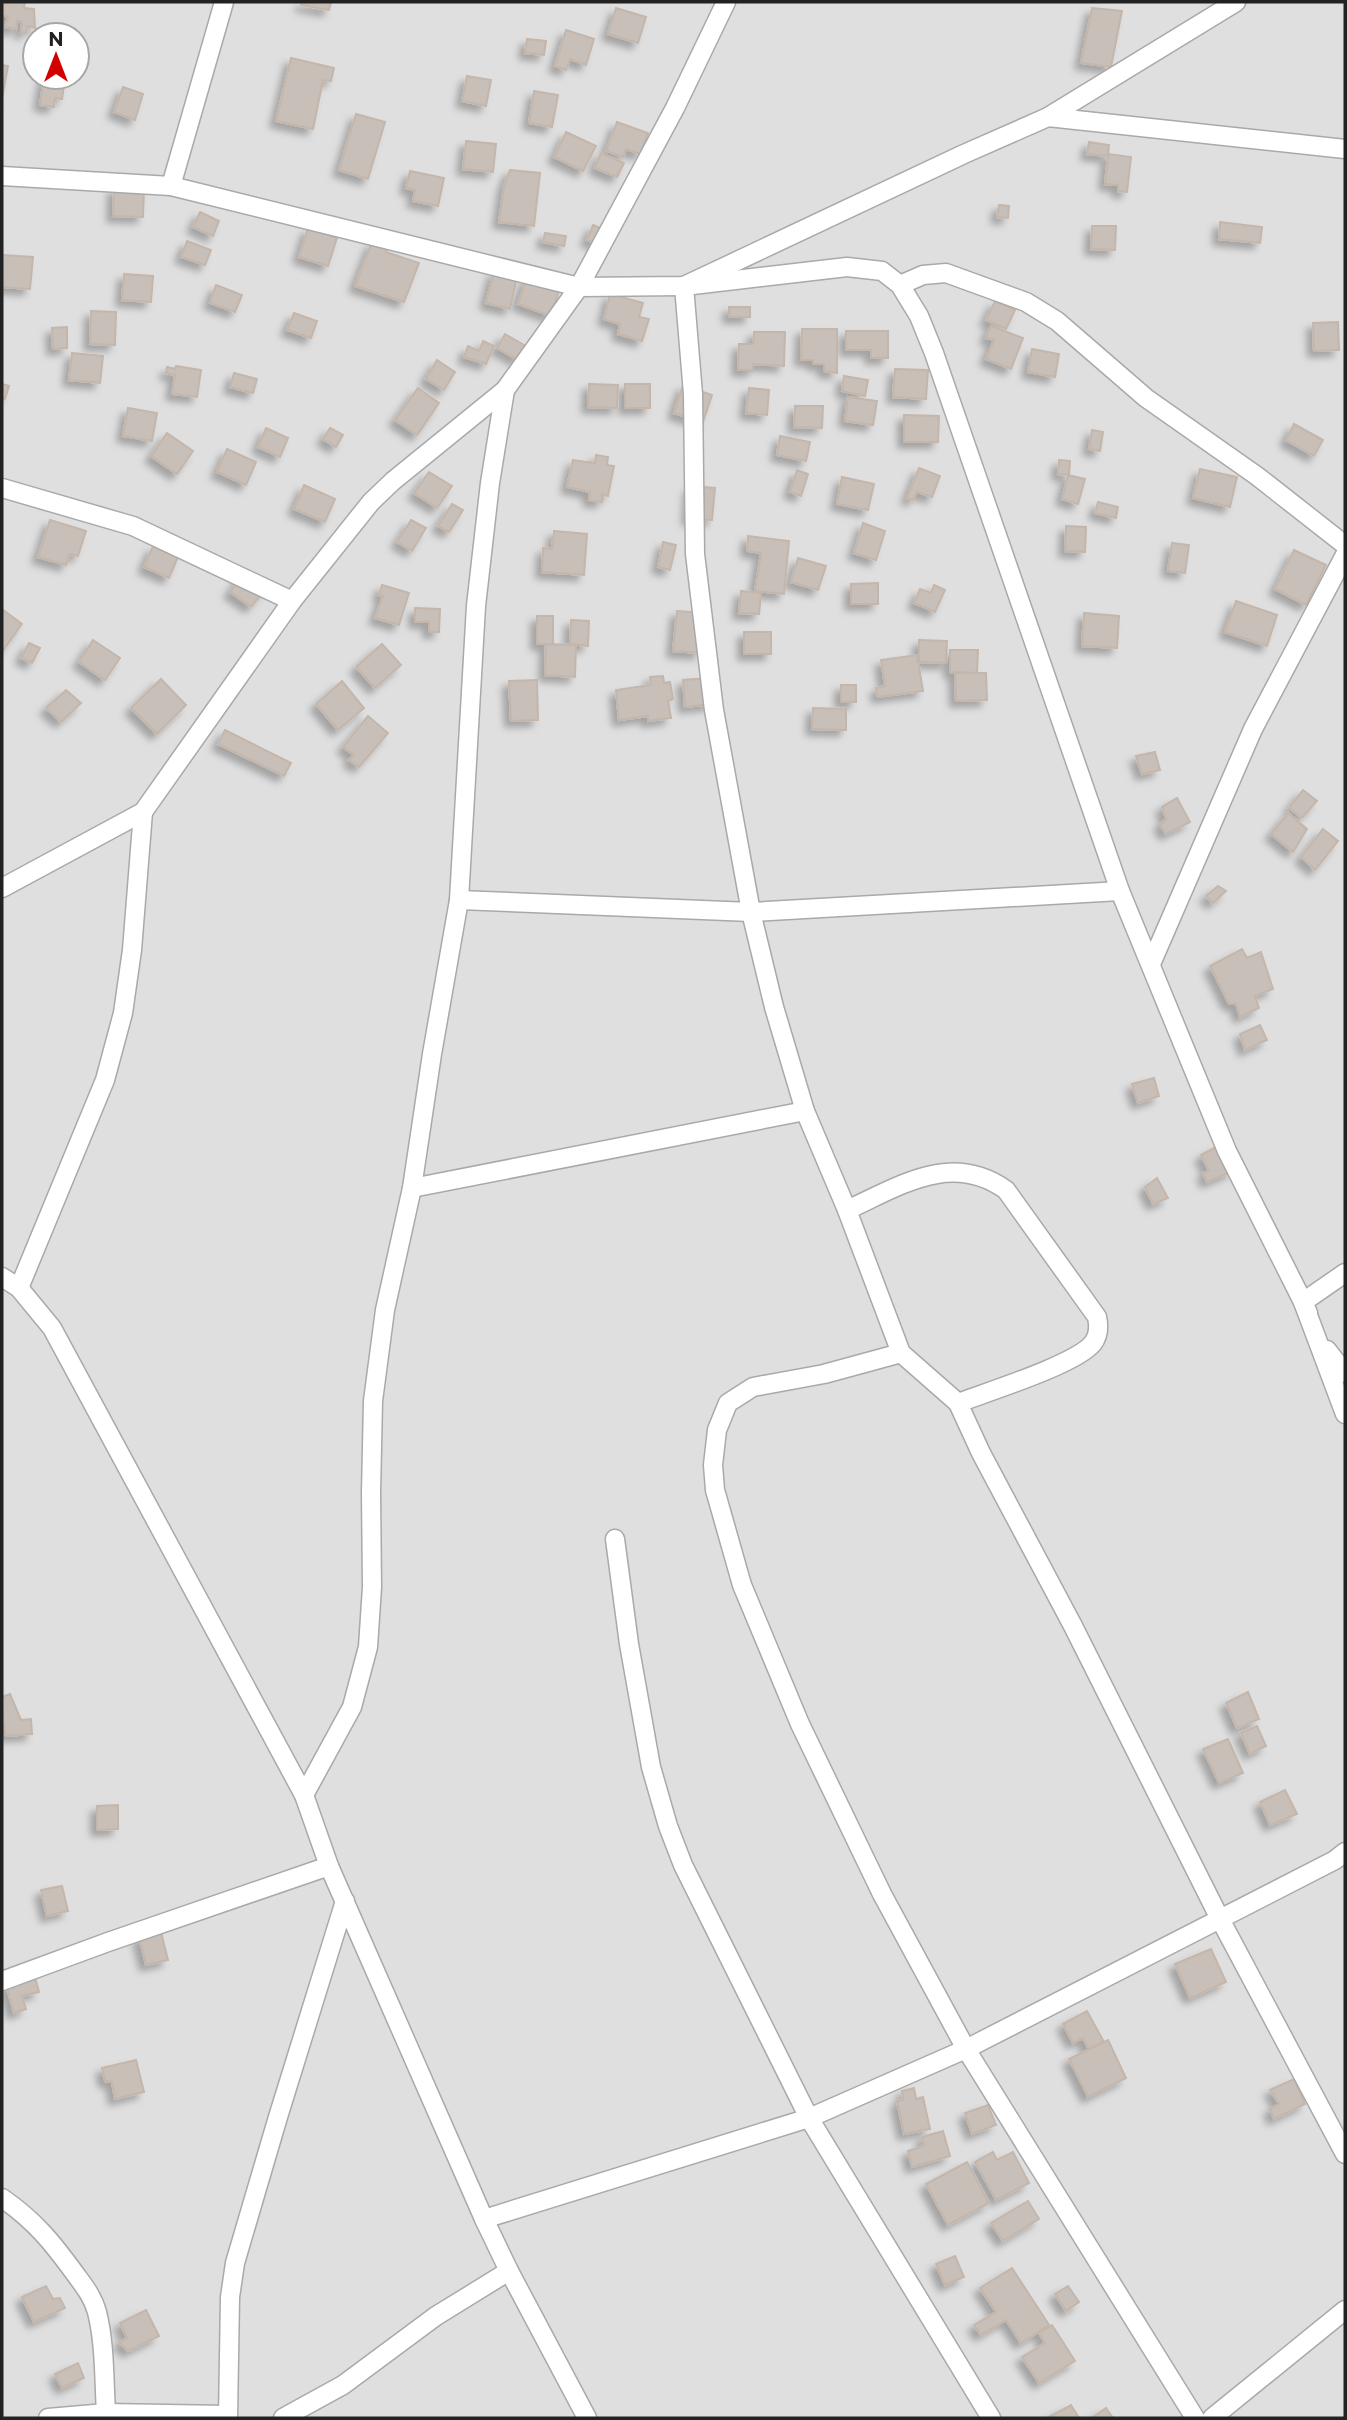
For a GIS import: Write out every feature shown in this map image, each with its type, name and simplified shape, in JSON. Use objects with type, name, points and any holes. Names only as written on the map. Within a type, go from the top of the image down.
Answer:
[{"type":"street","points":[[171,186],[224,2]]},
{"type":"street","points":[[2,888],[144,811],[292,601],[371,502],[505,390],[579,287],[675,108],[726,2]]},
{"type":"street","points":[[684,286],[1048,117],[1236,2]]},
{"type":"street","points":[[1048,117],[1345,149]]},
{"type":"street","points":[[2,176],[171,186],[579,287],[684,286],[847,267],[883,271],[900,285],[919,316],[934,353],[1120,891],[1227,1151],[1329,1353],[1345,1373]]},
{"type":"street","points":[[900,285],[923,275],[946,274],[1026,302],[1057,321],[1146,398],[1257,476],[1345,545]]},
{"type":"street","points":[[684,286],[693,394],[695,554],[714,710],[751,912],[774,1007],[806,1111],[901,1353],[958,1403],[981,1453],[1073,1626],[1220,1919],[1345,2154]]},
{"type":"street","points":[[304,1795],[352,1707],[368,1647],[372,1587],[373,1401],[385,1310],[412,1188],[459,900],[476,606],[490,483],[505,390]]},
{"type":"street","points":[[2,488],[133,526],[292,601]]},
{"type":"street","points":[[1151,964],[1253,729],[1345,555]]},
{"type":"street","points":[[19,1288],[105,1080],[123,1013],[132,950],[144,811]]},
{"type":"street","points":[[459,900],[751,912],[1120,891]]},
{"type":"street","points":[[412,1188],[806,1111]]},
{"type":"street","points":[[847,1210],[915,1179],[944,1172],[968,1173],[989,1178],[1006,1190],[1097,1317],[1098,1332],[1093,1343],[1068,1361],[958,1403]]},
{"type":"street","points":[[1303,1302],[1345,1273]]},
{"type":"street","points":[[2,1278],[19,1288],[52,1328],[304,1795],[329,1866],[484,2219],[587,2418]]},
{"type":"street","points":[[1303,1302],[1345,1414]]},
{"type":"street","points":[[901,1353],[824,1374],[753,1387],[728,1404],[717,1430],[713,1465],[715,1490],[742,1585],[800,1724],[883,1894],[966,2049],[1195,2418]]},
{"type":"street","points":[[615,1539],[629,1644],[651,1766],[683,1866],[809,2118],[991,2418]]},
{"type":"street","points":[[484,2219],[809,2118],[966,2049],[1335,1860],[1345,1852]]},
{"type":"street","points":[[2,1981],[108,1941],[329,1866]]},
{"type":"street","points":[[48,2418],[106,2413],[227,2417],[230,2297],[235,2263],[345,1901]]},
{"type":"street","points":[[2,2198],[50,2238],[89,2292],[97,2310],[106,2413]]},
{"type":"street","points":[[283,2418],[343,2385],[436,2316],[509,2271]]},
{"type":"street","points":[[1212,2418],[1345,2309]]},
{"type":"shaded area","points":[[2,2],[1345,2],[1345,2418],[2,2418]]},
{"type":"building","points":[[2,2],[25,2],[24,8],[34,9],[35,21],[17,21],[16,29],[5,27],[8,17],[2,15]]},
{"type":"building","points":[[302,2],[331,2],[329,10],[301,5]]},
{"type":"building","points":[[616,8],[646,17],[638,43],[608,34]]},
{"type":"building","points":[[1092,8],[1122,11],[1111,67],[1081,63]]},
{"type":"building","points":[[566,30],[594,39],[586,65],[570,59],[566,70],[555,66]]},
{"type":"building","points":[[527,39],[546,41],[544,55],[525,53]]},
{"type":"building","points":[[291,58],[334,68],[331,81],[323,80],[313,129],[276,121]]},
{"type":"building","points":[[2,65],[8,66],[2,98]]},
{"type":"building","points":[[467,76],[491,80],[486,106],[462,101]]},
{"type":"building","points":[[123,87],[143,94],[135,120],[114,112]]},
{"type":"building","points":[[42,91],[63,91],[62,99],[55,98],[54,107],[40,105]]},
{"type":"building","points":[[534,91],[558,95],[552,127],[529,123]]},
{"type":"building","points":[[356,114],[385,122],[368,179],[339,170]]},
{"type":"building","points":[[617,122],[648,133],[640,154],[626,149],[623,157],[606,151]]},
{"type":"building","points":[[566,132],[596,146],[583,171],[554,157]]},
{"type":"building","points":[[466,141],[496,144],[493,172],[463,169]]},
{"type":"building","points":[[1089,142],[1109,145],[1108,156],[1087,154]]},
{"type":"building","points":[[601,153],[624,163],[617,177],[595,168]]},
{"type":"building","points":[[1108,154],[1131,157],[1127,192],[1118,191],[1118,185],[1105,184]]},
{"type":"building","points":[[510,170],[540,173],[534,226],[499,222],[504,186]]},
{"type":"building","points":[[410,171],[444,178],[438,206],[413,201],[415,190],[406,188]]},
{"type":"building","points":[[114,188],[144,189],[143,217],[113,216]]},
{"type":"building","points":[[999,205],[1009,206],[1008,218],[997,217]]},
{"type":"building","points":[[200,212],[219,221],[213,236],[193,227]]},
{"type":"building","points":[[1220,222],[1262,227],[1260,243],[1219,239]]},
{"type":"building","points":[[593,225],[605,230],[599,245],[587,240]]},
{"type":"building","points":[[1092,226],[1116,226],[1115,250],[1091,249]]},
{"type":"building","points":[[308,228],[337,238],[328,266],[299,257]]},
{"type":"building","points":[[545,233],[566,236],[564,246],[543,242]]},
{"type":"building","points":[[187,241],[211,250],[205,265],[181,257]]},
{"type":"building","points":[[372,242],[388,246],[386,252],[419,263],[404,302],[355,286]]},
{"type":"building","points":[[2,255],[33,257],[30,289],[2,287]]},
{"type":"building","points":[[494,271],[517,277],[510,309],[486,303]]},
{"type":"building","points":[[124,274],[153,276],[151,302],[122,300]]},
{"type":"building","points":[[527,277],[560,288],[551,316],[518,304]]},
{"type":"building","points":[[216,285],[242,295],[235,312],[210,303]]},
{"type":"building","points":[[610,294],[643,303],[639,317],[649,319],[642,341],[618,334],[620,324],[604,319]]},
{"type":"building","points":[[995,301],[1015,310],[1006,329],[986,320]]},
{"type":"building","points":[[729,307],[750,307],[750,317],[729,317]]},
{"type":"building","points":[[91,311],[116,312],[115,345],[90,344]]},
{"type":"building","points":[[294,313],[317,321],[311,338],[287,330]]},
{"type":"building","points":[[1338,322],[1339,350],[1314,351],[1313,323]]},
{"type":"building","points":[[991,326],[1023,338],[1011,369],[986,359],[994,340],[986,338]]},
{"type":"building","points":[[67,327],[67,348],[53,349],[52,328]]},
{"type":"building","points":[[802,329],[837,329],[837,373],[824,371],[824,364],[813,364],[813,360],[801,360]]},
{"type":"building","points":[[846,331],[888,331],[888,358],[871,358],[871,350],[846,350]]},
{"type":"building","points":[[754,332],[785,332],[784,366],[753,364],[753,370],[738,370],[739,344],[753,344]]},
{"type":"building","points":[[505,334],[526,346],[518,360],[497,348]]},
{"type":"building","points":[[483,341],[494,346],[486,364],[464,357],[468,346],[479,351]]},
{"type":"building","points":[[1032,349],[1059,354],[1055,377],[1028,372]]},
{"type":"building","points":[[72,353],[103,356],[100,383],[69,380]]},
{"type":"building","points":[[437,360],[455,372],[444,390],[426,379]]},
{"type":"building","points":[[176,366],[201,370],[197,397],[172,394],[175,375],[166,373],[167,367],[175,369]]},
{"type":"building","points":[[895,369],[928,370],[926,399],[893,397]]},
{"type":"building","points":[[234,373],[257,379],[253,393],[230,387]]},
{"type":"building","points":[[844,376],[868,380],[865,396],[842,391]]},
{"type":"building","points":[[2,384],[9,386],[5,399],[2,398]]},
{"type":"building","points":[[589,384],[618,385],[617,408],[588,407]]},
{"type":"building","points":[[625,384],[650,384],[650,408],[625,408]]},
{"type":"building","points":[[683,385],[712,395],[703,422],[674,413]]},
{"type":"building","points":[[418,388],[439,403],[417,435],[395,420]]},
{"type":"building","points":[[749,388],[769,390],[767,415],[746,413]]},
{"type":"building","points":[[848,397],[877,401],[873,425],[845,421]]},
{"type":"building","points":[[795,406],[823,406],[822,428],[794,427]]},
{"type":"building","points":[[128,408],[157,413],[152,441],[123,436]]},
{"type":"building","points":[[904,415],[939,416],[938,442],[904,442]]},
{"type":"building","points":[[1294,424],[1323,440],[1314,456],[1286,440]]},
{"type":"building","points":[[266,428],[288,438],[280,457],[258,447]]},
{"type":"building","points":[[330,428],[343,435],[336,447],[323,439]]},
{"type":"building","points":[[1092,430],[1103,432],[1100,451],[1089,449]]},
{"type":"building","points":[[167,433],[193,451],[177,474],[151,456]]},
{"type":"building","points":[[780,436],[810,442],[806,461],[777,455]]},
{"type":"building","points":[[227,449],[256,462],[246,485],[217,472]]},
{"type":"building","points":[[596,455],[608,457],[607,465],[614,466],[608,496],[602,494],[602,502],[589,500],[590,492],[567,487],[573,460],[595,463]]},
{"type":"building","points":[[1059,460],[1070,461],[1069,475],[1058,474]]},
{"type":"building","points":[[919,468],[940,476],[932,497],[917,492],[913,500],[907,498]]},
{"type":"building","points":[[1200,469],[1237,477],[1230,507],[1193,498]]},
{"type":"building","points":[[797,470],[808,474],[801,496],[790,492]]},
{"type":"building","points":[[429,472],[452,486],[437,508],[414,493]]},
{"type":"building","points":[[1068,475],[1085,479],[1078,504],[1062,499]]},
{"type":"building","points":[[842,477],[874,484],[868,510],[837,504]]},
{"type":"building","points":[[304,485],[335,499],[325,522],[294,509]]},
{"type":"building","points":[[690,486],[715,488],[712,520],[688,519]]},
{"type":"building","points":[[1098,502],[1118,507],[1116,518],[1095,513]]},
{"type":"building","points":[[452,504],[463,510],[449,532],[438,526]]},
{"type":"building","points":[[50,520],[86,531],[78,556],[70,554],[66,565],[38,557]]},
{"type":"building","points":[[411,520],[426,528],[412,551],[397,542]]},
{"type":"building","points":[[863,523],[885,531],[876,560],[854,553]]},
{"type":"building","points":[[1066,526],[1086,527],[1085,552],[1065,551]]},
{"type":"building","points":[[554,531],[587,534],[584,575],[542,572],[543,548],[552,549]]},
{"type":"building","points":[[748,536],[789,541],[784,594],[755,591],[761,553],[747,551]]},
{"type":"building","points":[[663,542],[676,545],[670,570],[658,567]]},
{"type":"building","points":[[1172,543],[1189,545],[1185,573],[1168,571]]},
{"type":"building","points":[[153,546],[178,557],[169,578],[144,567]]},
{"type":"building","points":[[1294,550],[1326,565],[1306,605],[1275,589]]},
{"type":"building","points":[[798,558],[826,566],[818,590],[791,582]]},
{"type":"building","points":[[243,573],[267,587],[251,607],[230,592]]},
{"type":"building","points":[[878,583],[878,604],[851,604],[851,584]]},
{"type":"building","points":[[382,585],[409,593],[399,625],[375,618],[383,596],[379,595]]},
{"type":"building","points":[[934,585],[945,590],[935,612],[914,603],[920,589],[931,593]]},
{"type":"building","points":[[741,591],[761,593],[759,614],[739,613]]},
{"type":"building","points":[[1236,601],[1277,615],[1267,646],[1225,632]]},
{"type":"building","points":[[415,608],[440,609],[439,632],[429,632],[429,622],[415,622]]},
{"type":"building","points":[[2,609],[22,624],[2,652]]},
{"type":"building","points":[[677,611],[704,613],[700,653],[673,651]]},
{"type":"building","points":[[1084,613],[1119,616],[1117,648],[1082,646]]},
{"type":"building","points":[[537,616],[553,616],[553,644],[537,644]]},
{"type":"building","points":[[571,620],[589,621],[588,646],[570,644]]},
{"type":"building","points":[[744,632],[771,632],[771,654],[744,654]]},
{"type":"building","points":[[93,640],[120,658],[105,680],[79,662]]},
{"type":"building","points":[[919,640],[947,641],[946,663],[919,662]]},
{"type":"building","points":[[29,643],[40,648],[32,663],[21,658]]},
{"type":"building","points":[[382,644],[401,665],[375,688],[356,667]]},
{"type":"building","points":[[546,644],[576,645],[575,677],[545,675]]},
{"type":"building","points":[[950,650],[978,650],[977,673],[950,672]]},
{"type":"building","points":[[917,655],[923,691],[878,697],[876,688],[885,686],[881,660]]},
{"type":"building","points":[[955,673],[986,673],[987,700],[956,701]]},
{"type":"building","points":[[663,676],[664,683],[670,682],[673,699],[668,701],[671,718],[648,721],[648,716],[619,720],[616,690],[651,685],[650,677]]},
{"type":"building","points":[[709,678],[712,704],[685,707],[683,680]]},
{"type":"building","points":[[161,679],[186,705],[157,734],[131,708]]},
{"type":"building","points":[[537,680],[538,720],[511,721],[509,681]]},
{"type":"building","points":[[342,681],[364,708],[338,730],[316,704]]},
{"type":"building","points":[[841,685],[856,685],[856,702],[841,702]]},
{"type":"building","points":[[66,690],[81,703],[61,722],[46,708]]},
{"type":"building","points":[[813,708],[846,709],[846,730],[812,729]]},
{"type":"building","points":[[368,716],[388,733],[359,767],[349,760],[354,755],[343,747]]},
{"type":"building","points":[[225,730],[291,763],[284,776],[218,744]]},
{"type":"building","points":[[1155,752],[1160,770],[1142,774],[1136,756]]},
{"type":"building","points":[[1303,790],[1317,801],[1302,818],[1289,808]]},
{"type":"building","points":[[1177,798],[1190,822],[1166,834],[1160,825],[1166,819],[1162,807]]},
{"type":"building","points":[[1288,813],[1307,829],[1293,852],[1271,834]]},
{"type":"building","points":[[1323,829],[1338,841],[1315,870],[1301,857]]},
{"type":"building","points":[[1218,886],[1226,891],[1213,903],[1206,896]]},
{"type":"building","points":[[1242,949],[1247,958],[1261,952],[1273,989],[1255,996],[1259,1008],[1240,1017],[1236,1004],[1229,1004],[1210,966]]},
{"type":"building","points":[[1260,1025],[1267,1040],[1245,1050],[1240,1034]]},
{"type":"building","points":[[1154,1078],[1159,1096],[1138,1103],[1132,1084]]},
{"type":"building","points":[[1220,1145],[1233,1171],[1207,1182],[1203,1173],[1209,1171],[1201,1155]]},
{"type":"building","points":[[1157,1178],[1168,1198],[1153,1204],[1145,1187]]},
{"type":"building","points":[[1248,1692],[1259,1719],[1237,1728],[1226,1703]]},
{"type":"building","points":[[10,1694],[21,1720],[31,1719],[32,1734],[6,1736],[2,1697]]},
{"type":"building","points":[[1257,1726],[1266,1746],[1250,1754],[1241,1733]]},
{"type":"building","points":[[1228,1739],[1243,1773],[1219,1783],[1203,1749]]},
{"type":"building","points":[[1285,1790],[1297,1814],[1270,1825],[1260,1802]]},
{"type":"building","points":[[118,1805],[118,1829],[97,1830],[97,1806]]},
{"type":"building","points":[[62,1886],[68,1911],[47,1916],[41,1890]]},
{"type":"building","points":[[161,1932],[168,1960],[146,1965],[139,1937]]},
{"type":"building","points":[[1211,1949],[1226,1982],[1190,1998],[1175,1964]]},
{"type":"building","points":[[35,1977],[39,1992],[22,1996],[26,2009],[14,2013],[6,1985]]},
{"type":"building","points":[[1087,2011],[1104,2042],[1089,2050],[1083,2038],[1073,2043],[1063,2024]]},
{"type":"building","points":[[1108,2040],[1126,2078],[1088,2097],[1069,2059]]},
{"type":"building","points":[[136,2060],[144,2092],[115,2099],[112,2082],[105,2081],[102,2068]]},
{"type":"building","points":[[1294,2079],[1305,2104],[1274,2119],[1270,2109],[1279,2104],[1270,2090]]},
{"type":"building","points":[[914,2088],[916,2099],[923,2097],[930,2129],[904,2134],[897,2101],[903,2100],[902,2091]]},
{"type":"building","points":[[988,2105],[996,2125],[972,2134],[965,2113]]},
{"type":"building","points":[[943,2131],[950,2156],[912,2167],[908,2151],[924,2146],[922,2137]]},
{"type":"building","points":[[993,2152],[997,2160],[1013,2152],[1029,2183],[996,2200],[975,2162]]},
{"type":"building","points":[[967,2162],[989,2203],[948,2225],[926,2184]]},
{"type":"building","points":[[1028,2201],[1039,2219],[1003,2241],[991,2223]]},
{"type":"building","points":[[955,2256],[964,2277],[945,2285],[936,2264]]},
{"type":"building","points":[[1012,2268],[1049,2325],[1021,2343],[1006,2320],[981,2335],[974,2325],[996,2312],[980,2288]]},
{"type":"building","points":[[46,2286],[53,2299],[60,2298],[65,2308],[34,2322],[22,2297]]},
{"type":"building","points":[[1068,2286],[1079,2302],[1066,2311],[1055,2294]]},
{"type":"building","points":[[146,2310],[159,2336],[128,2351],[119,2342],[127,2338],[120,2323]]},
{"type":"building","points":[[1052,2325],[1075,2361],[1039,2383],[1022,2357],[1045,2343],[1039,2333]]},
{"type":"building","points":[[78,2363],[84,2378],[62,2388],[55,2374]]},
{"type":"building","points":[[1071,2405],[1079,2418],[1047,2418]]},
{"type":"building","points":[[1106,2408],[1113,2418],[1092,2418]]}]
